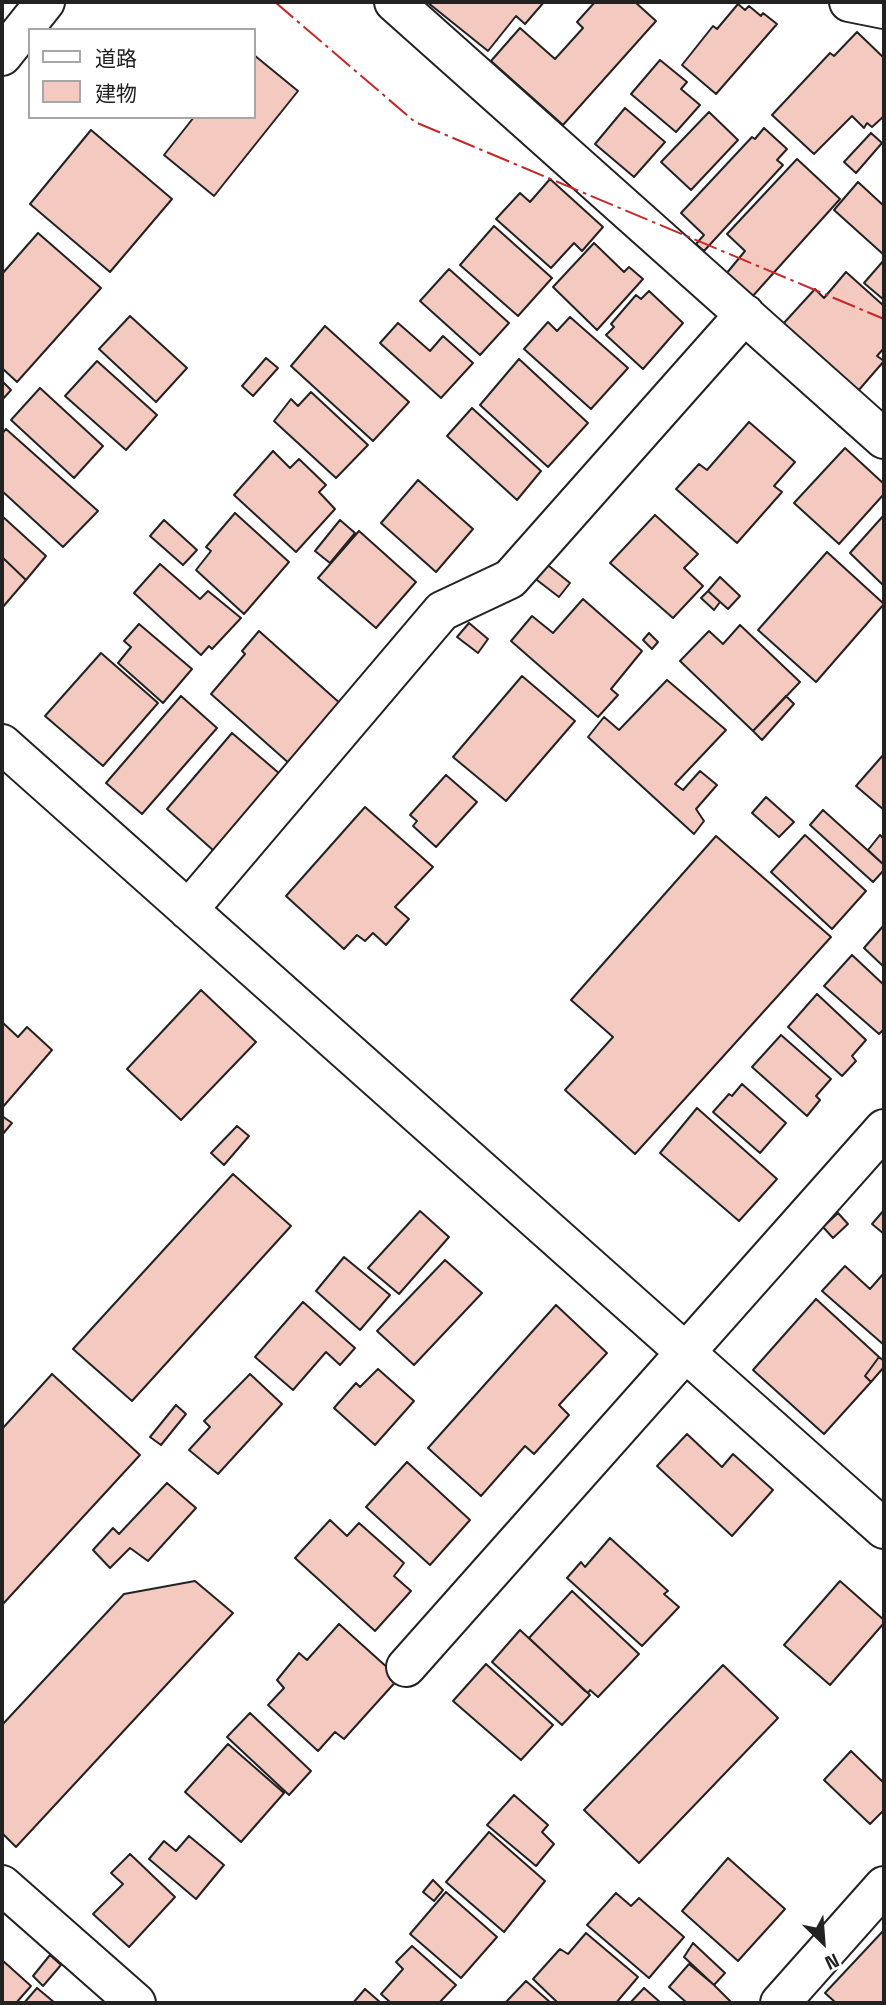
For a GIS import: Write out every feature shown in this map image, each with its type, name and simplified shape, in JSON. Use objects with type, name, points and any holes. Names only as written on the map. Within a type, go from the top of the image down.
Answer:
[{"type":"street","points":[[2,56],[45,2]]},
{"type":"street","points":[[394,2],[745,314],[880,427]]},
{"type":"street","points":[[849,2],[884,9]]},
{"type":"street","points":[[188,910],[442,611],[510,579],[745,314]]},
{"type":"street","points":[[2,744],[884,1529]]},
{"type":"street","points":[[406,1667],[884,1129]]},
{"type":"street","points":[[780,2003],[884,1886]]},
{"type":"street","points":[[4,1891],[136,2003]]},
{"type":"building","points":[[427,2],[544,2],[525,24],[516,16],[488,51]]},
{"type":"building","points":[[595,2],[635,2],[656,21],[563,125],[491,61],[520,28],[555,59],[583,28],[577,22]]},
{"type":"building","points":[[738,4],[745,10],[749,6],[761,16],[763,13],[777,24],[716,94],[682,65],[713,26],[717,29]]},
{"type":"building","points":[[857,32],[884,58],[884,116],[872,127],[867,123],[864,128],[852,116],[814,154],[772,115],[830,53],[834,56]]},
{"type":"building","points":[[256,57],[298,91],[214,196],[164,155],[192,119],[256,119]]},
{"type":"building","points":[[660,60],[687,82],[681,89],[700,105],[676,132],[631,94]]},
{"type":"building","points":[[625,108],[665,142],[634,177],[595,144]]},
{"type":"building","points":[[709,112],[738,140],[691,190],[661,162]]},
{"type":"building","points":[[764,128],[787,149],[777,160],[783,165],[704,251],[696,244],[704,235],[681,213],[752,137],[755,139]]},
{"type":"building","points":[[91,130],[172,199],[110,272],[30,204]]},
{"type":"building","points":[[871,133],[882,143],[856,173],[844,162]]},
{"type":"building","points":[[797,159],[840,199],[751,298],[726,274],[745,251],[727,234]]},
{"type":"building","points":[[550,179],[603,227],[582,251],[574,243],[551,268],[496,219],[520,193],[530,202]]},
{"type":"building","points":[[858,182],[884,206],[884,255],[834,210]]},
{"type":"building","points":[[494,226],[552,278],[518,316],[460,265]]},
{"type":"building","points":[[38,233],[101,288],[17,382],[2,368],[2,274]]},
{"type":"building","points":[[594,243],[624,272],[629,267],[643,279],[597,330],[553,287]]},
{"type":"building","points":[[884,260],[884,300],[864,283]]},
{"type":"building","points":[[449,269],[509,323],[480,355],[420,301]]},
{"type":"building","points":[[846,272],[884,306],[884,348],[877,356],[884,361],[858,391],[783,324],[815,289],[824,298]]},
{"type":"building","points":[[649,291],[683,323],[643,369],[606,335],[614,327],[611,324],[636,295],[641,299]]},
{"type":"building","points":[[130,316],[187,368],[156,402],[99,349]]},
{"type":"building","points":[[570,317],[628,368],[591,409],[524,349],[548,322],[557,331]]},
{"type":"building","points":[[398,323],[430,351],[443,336],[473,363],[441,398],[380,343]]},
{"type":"building","points":[[325,326],[409,402],[373,441],[291,366]]},
{"type":"building","points":[[266,358],[278,368],[253,396],[242,386]]},
{"type":"building","points":[[519,359],[588,423],[548,467],[480,405]]},
{"type":"building","points":[[97,361],[157,415],[126,450],[65,396]]},
{"type":"building","points":[[2,381],[11,390],[2,400]]},
{"type":"building","points":[[40,388],[103,446],[74,478],[11,420]]},
{"type":"building","points":[[311,392],[368,445],[336,478],[274,421],[291,399],[298,406]]},
{"type":"building","points":[[472,408],[541,471],[517,500],[447,436]]},
{"type":"building","points":[[749,422],[795,462],[774,486],[782,492],[737,543],[676,489],[699,464],[707,470]]},
{"type":"building","points":[[6,429],[98,511],[63,547],[2,491],[2,434]]},
{"type":"building","points":[[845,448],[884,484],[884,494],[839,544],[794,503]]},
{"type":"building","points":[[273,451],[290,468],[299,459],[326,485],[319,492],[335,509],[296,552],[234,495]]},
{"type":"building","points":[[418,480],[473,529],[436,572],[381,523]]},
{"type":"building","points":[[235,513],[289,562],[244,614],[196,570],[211,551],[206,547]]},
{"type":"building","points":[[655,515],[698,554],[684,568],[703,586],[673,618],[610,563]]},
{"type":"building","points":[[884,515],[884,586],[850,553]]},
{"type":"building","points":[[2,516],[46,556],[26,580],[2,557]]},
{"type":"building","points":[[164,520],[197,550],[183,565],[150,536]]},
{"type":"building","points":[[340,520],[355,533],[330,563],[315,551]]},
{"type":"building","points":[[359,531],[416,582],[376,628],[318,578]]},
{"type":"building","points":[[827,552],[884,604],[816,682],[758,630]]},
{"type":"building","points":[[2,557],[26,580],[2,608]]},
{"type":"building","points":[[544,562],[570,583],[559,597],[533,577]]},
{"type":"building","points":[[160,564],[200,599],[208,591],[241,618],[212,649],[209,646],[201,655],[134,593]]},
{"type":"building","points":[[720,577],[740,596],[728,609],[708,591]]},
{"type":"building","points":[[708,591],[720,602],[714,610],[701,598]]},
{"type":"building","points":[[583,599],[642,651],[611,689],[618,695],[598,717],[511,641],[532,616],[553,633]]},
{"type":"building","points":[[469,623],[488,639],[478,653],[457,637]]},
{"type":"building","points":[[139,624],[192,669],[163,703],[118,663],[131,647],[124,641]]},
{"type":"building","points":[[740,625],[800,682],[753,731],[680,661],[709,631],[723,644]]},
{"type":"building","points":[[259,631],[342,705],[291,765],[211,694],[245,654],[242,651]]},
{"type":"building","points":[[649,633],[658,642],[652,649],[643,640]]},
{"type":"building","points":[[101,653],[158,703],[103,766],[45,716]]},
{"type":"building","points":[[522,676],[575,721],[506,801],[453,757]]},
{"type":"building","points":[[667,680],[726,730],[675,784],[683,790],[700,771],[717,785],[696,809],[704,821],[694,834],[588,737],[604,717],[619,730]]},
{"type":"building","points":[[181,696],[217,728],[142,814],[106,783]]},
{"type":"building","points":[[786,696],[794,704],[762,740],[753,731]]},
{"type":"building","points":[[232,733],[280,774],[214,851],[167,809]]},
{"type":"building","points":[[884,754],[884,810],[856,786]]},
{"type":"building","points":[[446,775],[477,802],[436,847],[413,826],[417,821],[410,815]]},
{"type":"building","points":[[766,797],[794,822],[779,837],[752,813]]},
{"type":"building","points":[[365,807],[433,867],[395,907],[409,919],[386,945],[373,933],[365,941],[357,935],[344,949],[286,896]]},
{"type":"building","points":[[823,810],[884,865],[884,870],[873,882],[810,825]]},
{"type":"building","points":[[805,835],[866,891],[832,929],[771,872]]},
{"type":"building","points":[[880,835],[884,839],[884,865],[868,850]]},
{"type":"building","points":[[716,836],[831,937],[635,1154],[565,1090],[613,1037],[571,1000]]},
{"type":"building","points":[[884,925],[884,967],[864,948]]},
{"type":"building","points":[[852,955],[884,985],[884,1029],[879,1034],[824,986]]},
{"type":"building","points":[[201,990],[256,1042],[181,1120],[127,1069]]},
{"type":"building","points":[[817,994],[866,1040],[852,1056],[856,1061],[842,1076],[788,1027]]},
{"type":"building","points":[[2,1022],[18,1037],[27,1027],[52,1050],[2,1108]]},
{"type":"building","points":[[781,1035],[831,1079],[816,1096],[820,1100],[807,1116],[752,1067]]},
{"type":"building","points":[[742,1084],[786,1123],[760,1153],[713,1112]]},
{"type":"building","points":[[697,1108],[777,1179],[739,1221],[660,1153]]},
{"type":"building","points":[[2,1116],[12,1123],[2,1135]]},
{"type":"building","points":[[237,1126],[249,1136],[224,1165],[211,1153]]},
{"type":"building","points":[[233,1174],[291,1226],[132,1401],[73,1349]]},
{"type":"building","points":[[884,1210],[884,1234],[872,1224]]},
{"type":"building","points":[[420,1211],[449,1237],[399,1294],[368,1268]]},
{"type":"building","points":[[838,1213],[848,1224],[833,1238],[823,1227]]},
{"type":"building","points":[[344,1257],[390,1295],[360,1330],[316,1291]]},
{"type":"building","points":[[445,1260],[482,1293],[414,1365],[377,1331]]},
{"type":"building","points":[[845,1266],[870,1289],[884,1273],[884,1345],[822,1291]]},
{"type":"building","points":[[816,1299],[879,1357],[865,1376],[871,1382],[824,1434],[753,1370]]},
{"type":"building","points":[[303,1302],[355,1348],[340,1365],[326,1352],[293,1390],[255,1357]]},
{"type":"building","points":[[556,1305],[607,1353],[559,1405],[569,1415],[534,1454],[525,1446],[481,1496],[428,1448]]},
{"type":"building","points":[[879,1357],[884,1361],[884,1367],[871,1382],[865,1376]]},
{"type":"building","points":[[378,1369],[414,1401],[375,1445],[334,1408],[356,1383],[360,1387]]},
{"type":"building","points":[[52,1374],[140,1455],[2,1605],[2,1429]]},
{"type":"building","points":[[250,1374],[282,1404],[218,1474],[189,1450],[210,1427],[204,1421]]},
{"type":"building","points":[[176,1405],[186,1414],[161,1445],[150,1437]]},
{"type":"building","points":[[687,1434],[722,1467],[733,1454],[773,1490],[732,1536],[657,1466]]},
{"type":"building","points":[[407,1462],[470,1520],[430,1565],[366,1507]]},
{"type":"building","points":[[167,1483],[196,1508],[148,1561],[130,1548],[110,1568],[93,1550],[113,1528],[119,1534]]},
{"type":"building","points":[[330,1520],[347,1536],[359,1523],[404,1563],[394,1576],[411,1591],[375,1631],[295,1558]]},
{"type":"building","points":[[610,1538],[668,1591],[664,1594],[679,1607],[642,1646],[567,1578],[581,1562],[585,1567]]},
{"type":"building","points":[[195,1581],[233,1613],[16,1847],[2,1833],[2,1725],[124,1594]]},
{"type":"building","points":[[840,1581],[884,1620],[884,1623],[830,1685],[784,1645]]},
{"type":"building","points":[[572,1591],[639,1654],[598,1697],[590,1690],[588,1693],[585,1691],[529,1638]]},
{"type":"building","points":[[339,1624],[399,1678],[344,1739],[335,1732],[318,1751],[268,1705],[284,1688],[277,1680],[299,1653],[307,1660]]},
{"type":"building","points":[[520,1630],[590,1695],[562,1725],[492,1662]]},
{"type":"building","points":[[486,1664],[553,1725],[521,1760],[453,1701]]},
{"type":"building","points":[[723,1665],[778,1718],[639,1863],[584,1810]]},
{"type":"building","points":[[250,1713],[311,1771],[289,1795],[227,1737]]},
{"type":"building","points":[[228,1744],[284,1793],[241,1842],[185,1792]]},
{"type":"building","points":[[851,1751],[884,1783],[884,1810],[870,1824],[824,1780]]},
{"type":"building","points":[[514,1795],[548,1825],[542,1832],[554,1844],[536,1866],[487,1825]]},
{"type":"building","points":[[489,1832],[545,1881],[504,1932],[446,1882]]},
{"type":"building","points":[[189,1836],[224,1865],[196,1899],[149,1859],[164,1841],[176,1851]]},
{"type":"building","points":[[130,1854],[175,1897],[129,1947],[93,1914],[123,1884],[111,1873]]},
{"type":"building","points":[[728,1858],[785,1909],[738,1961],[682,1911]]},
{"type":"building","points":[[433,1880],[443,1890],[434,1901],[423,1892]]},
{"type":"building","points":[[446,1892],[497,1937],[461,1978],[410,1934]]},
{"type":"building","points":[[616,1893],[631,1906],[639,1898],[684,1937],[649,1978],[587,1925]]},
{"type":"building","points":[[884,1930],[884,2003],[836,2003],[825,1993]]},
{"type":"building","points":[[586,1933],[638,1977],[616,2003],[558,2003],[533,1979],[560,1949],[568,1954]]},
{"type":"building","points":[[693,1943],[725,1973],[714,1985],[684,1957]]},
{"type":"building","points":[[412,1946],[456,1985],[439,2003],[391,2003],[381,1994],[403,1969],[396,1962]]},
{"type":"building","points":[[50,1955],[61,1965],[43,1986],[33,1976]]},
{"type":"building","points":[[2,1960],[31,1986],[16,2003],[2,2003]]},
{"type":"building","points":[[689,1964],[732,2003],[687,2003],[669,1987]]},
{"type":"building","points":[[526,1981],[551,2003],[505,2003]]},
{"type":"building","points":[[37,1988],[55,2003],[24,2003]]},
{"type":"building","points":[[644,1988],[661,2003],[630,2003]]},
{"type":"building","points":[[365,1989],[381,2003],[353,2003]]},
{"type":"power","points":[[275,2],[415,122],[884,319]]}]
